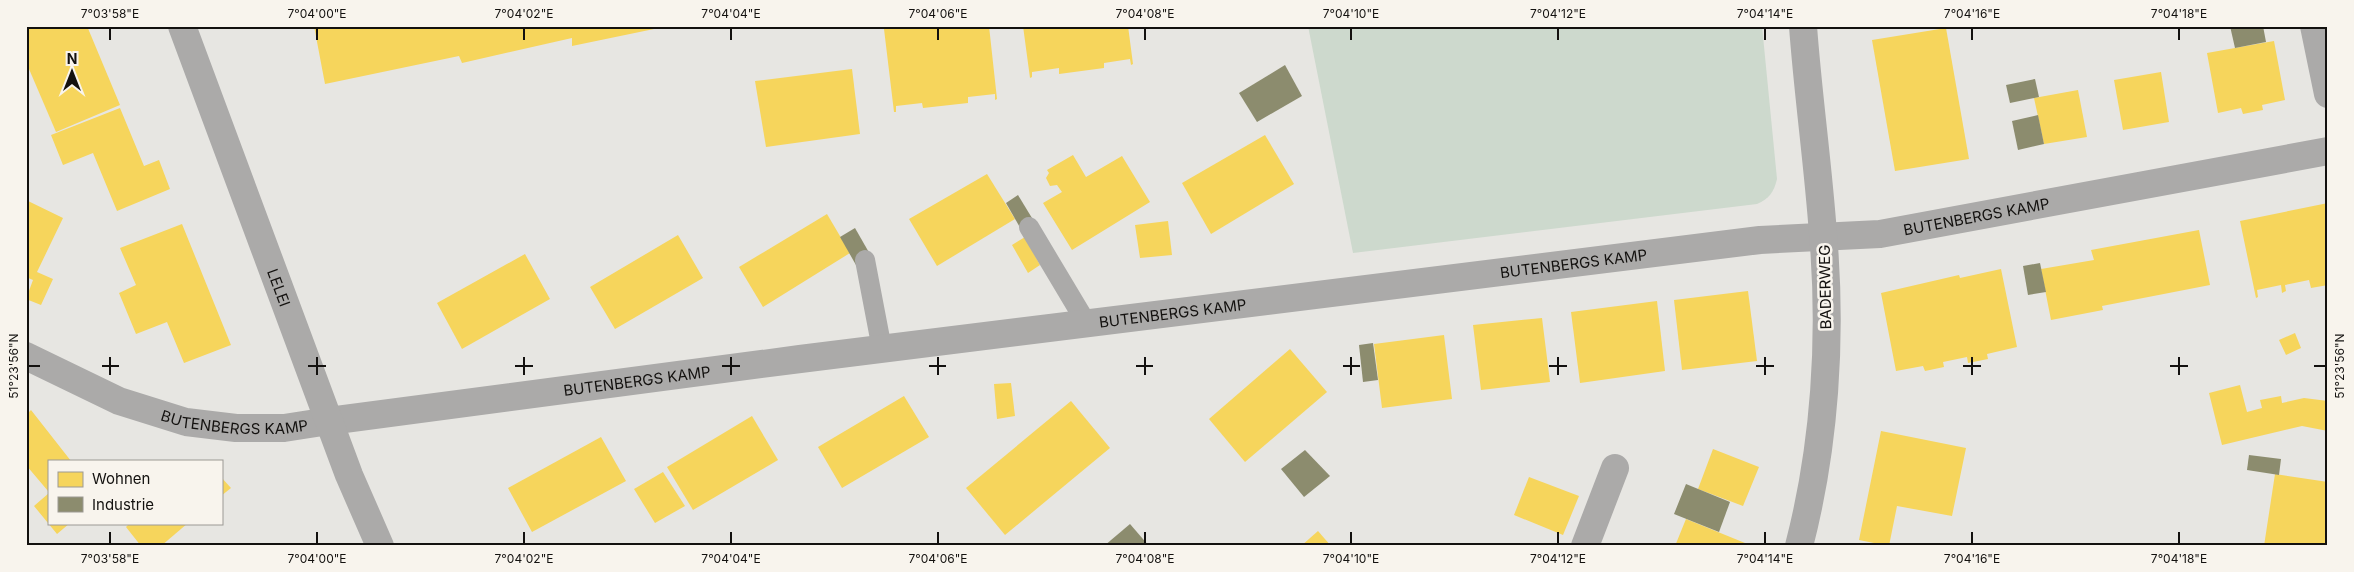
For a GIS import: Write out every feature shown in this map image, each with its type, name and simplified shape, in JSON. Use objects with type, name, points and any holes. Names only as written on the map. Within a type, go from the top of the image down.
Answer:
[{"type":"street","name":"LELEI","points":[[182,26],[349,475],[380,546]]},
{"type":"street","name":"BADERWEG","points":[[1799,546],[1816,466],[1823,401],[1826,321],[1824,236],[1803,26]]},
{"type":"street","points":[[2314,26],[2328,94]]},
{"type":"street","name":"BUTENBERGS KAMP","points":[[26,356],[119,401],[186,422],[236,428],[284,428],[882,349],[1760,240],[1880,234],[1918,229],[2328,151]]},
{"type":"street","points":[[1585,546],[1615,468]]},
{"type":"lane","points":[[1029,226],[1087,324]]},
{"type":"lane","points":[[865,260],[882,349]]},
{"type":"shaded area","points":[[1308,26],[1762,26],[1776,184],[1768,197],[1757,204],[1353,253]]},
{"type":"building: Wohnen","points":[[26,26],[87,26],[120,105],[56,132],[26,62]]},
{"type":"building: Wohnen","points":[[314,26],[654,26],[654,29],[572,46],[572,38],[462,63],[459,56],[325,84]]},
{"type":"building: Wohnen","points":[[905,26],[989,26],[997,99],[995,100],[995,94],[968,97],[968,103],[923,108],[922,103],[896,106],[896,112],[894,112],[884,29]]},
{"type":"building: Wohnen","points":[[1023,26],[1128,26],[1133,64],[1131,65],[1130,59],[1104,63],[1104,68],[1059,74],[1059,68],[1032,72],[1032,77],[1030,78]]},
{"type":"building: Wohnen","points":[[1946,28],[1969,159],[1895,171],[1872,40]]},
{"type":"building: Wohnen","points":[[2274,41],[2285,100],[2262,105],[2263,110],[2243,114],[2241,108],[2218,113],[2207,53]]},
{"type":"building: Wohnen","points":[[852,69],[860,134],[766,147],[755,81]]},
{"type":"building: Wohnen","points":[[2161,72],[2169,122],[2123,130],[2114,80]]},
{"type":"building: Wohnen","points":[[2078,90],[2087,137],[2044,144],[2034,98]]},
{"type":"building: Wohnen","points":[[120,108],[144,166],[159,160],[170,189],[117,211],[93,153],[63,165],[51,135]]},
{"type":"building: Wohnen","points":[[1265,135],[1294,184],[1211,234],[1182,183]]},
{"type":"building: Wohnen","points":[[1073,155],[1086,177],[1122,156],[1150,202],[1072,250],[1043,203],[1062,192],[1057,185],[1050,186],[1046,178],[1049,173],[1047,170]]},
{"type":"building: Wohnen","points":[[987,174],[1015,219],[937,266],[909,219]]},
{"type":"building: Wohnen","points":[[26,200],[63,218],[37,272],[53,279],[41,305],[26,299],[33,280],[26,277]]},
{"type":"building: Wohnen","points":[[2328,203],[2328,285],[2311,288],[2309,280],[2285,285],[2286,291],[2282,293],[2281,285],[2257,290],[2258,297],[2256,298],[2240,221]]},
{"type":"building: Wohnen","points":[[827,214],[850,253],[763,307],[739,267]]},
{"type":"building: Wohnen","points":[[1168,221],[1172,255],[1140,258],[1135,225]]},
{"type":"building: Wohnen","points":[[182,224],[231,345],[184,363],[167,322],[136,334],[119,293],[136,285],[120,248]]},
{"type":"building: Wohnen","points":[[2199,230],[2210,285],[2102,306],[2103,310],[2051,320],[2041,269],[2094,260],[2091,250]]},
{"type":"building: Wohnen","points":[[678,235],[703,278],[615,329],[590,287]]},
{"type":"building: Wohnen","points":[[1025,237],[1040,265],[1028,273],[1012,245]]},
{"type":"building: Wohnen","points":[[525,254],[550,299],[462,349],[437,303]]},
{"type":"building: Wohnen","points":[[2001,269],[2017,347],[1987,354],[1988,359],[1968,363],[1967,357],[1943,362],[1944,367],[1925,371],[1923,366],[1896,371],[1881,293],[1959,275],[1960,278]]},
{"type":"building: Wohnen","points":[[1748,291],[1757,361],[1682,370],[1674,300]]},
{"type":"building: Wohnen","points":[[1657,301],[1665,371],[1580,383],[1571,312]]},
{"type":"building: Wohnen","points":[[1542,318],[1550,382],[1481,390],[1473,325]]},
{"type":"building: Wohnen","points":[[2295,333],[2301,348],[2286,355],[2279,340]]},
{"type":"building: Wohnen","points":[[1444,335],[1452,399],[1382,408],[1374,344]]},
{"type":"building: Wohnen","points":[[1290,349],[1327,392],[1245,462],[1209,419]]},
{"type":"building: Wohnen","points":[[1011,383],[1015,416],[997,419],[994,384]]},
{"type":"building: Wohnen","points":[[2240,385],[2247,412],[2262,408],[2260,400],[2281,396],[2282,403],[2304,398],[2328,401],[2328,431],[2302,426],[2222,445],[2209,393]]},
{"type":"building: Wohnen","points":[[904,396],[929,437],[842,488],[818,447]]},
{"type":"building: Wohnen","points":[[1071,401],[1110,448],[1005,535],[966,488]]},
{"type":"building: Wohnen","points":[[31,410],[70,460],[48,460],[48,491],[26,465],[26,415]]},
{"type":"building: Wohnen","points":[[752,416],[778,460],[693,510],[667,467]]},
{"type":"building: Wohnen","points":[[1881,431],[1966,448],[1952,516],[1897,506],[1889,546],[1859,540]]},
{"type":"building: Wohnen","points":[[601,437],[626,481],[532,532],[508,488]]},
{"type":"building: Wohnen","points":[[1713,449],[1759,467],[1743,506],[1698,489]]},
{"type":"building: Wohnen","points":[[663,472],[685,506],[655,523],[634,489]]},
{"type":"building: Wohnen","points":[[2275,474],[2328,482],[2328,546],[2264,546]]},
{"type":"building: Wohnen","points":[[1529,477],[1579,496],[1563,535],[1514,515]]},
{"type":"building: Wohnen","points":[[222,478],[231,488],[222,495]]},
{"type":"building: Wohnen","points":[[48,494],[48,523],[34,506]]},
{"type":"building: Wohnen","points":[[1686,519],[1745,543],[1744,546],[1675,546]]},
{"type":"building: Wohnen","points":[[49,524],[69,524],[57,534]]},
{"type":"building: Wohnen","points":[[129,524],[187,524],[161,546],[141,546],[126,527]]},
{"type":"building: Wohnen","points":[[1318,531],[1331,546],[1301,546]]},
{"type":"building: Industrie","points":[[2230,26],[2263,26],[2266,42],[2235,48]]},
{"type":"building: Industrie","points":[[1285,65],[1302,96],[1257,122],[1239,93]]},
{"type":"building: Industrie","points":[[2035,79],[2039,97],[2010,103],[2006,85]]},
{"type":"building: Industrie","points":[[2038,115],[2044,144],[2018,150],[2012,121]]},
{"type":"building: Industrie","points":[[1018,195],[1035,223],[1022,231],[1006,203]]},
{"type":"building: Industrie","points":[[855,228],[871,256],[856,265],[840,237]]},
{"type":"building: Industrie","points":[[2040,263],[2046,292],[2028,295],[2023,266]]},
{"type":"building: Industrie","points":[[1373,343],[1378,380],[1363,382],[1359,345]]},
{"type":"building: Industrie","points":[[1305,450],[1330,476],[1304,497],[1281,469]]},
{"type":"building: Industrie","points":[[2249,455],[2281,459],[2279,475],[2247,470]]},
{"type":"building: Industrie","points":[[1686,484],[1730,502],[1719,532],[1674,514]]},
{"type":"building: Industrie","points":[[1130,524],[1149,546],[1104,546]]}]
